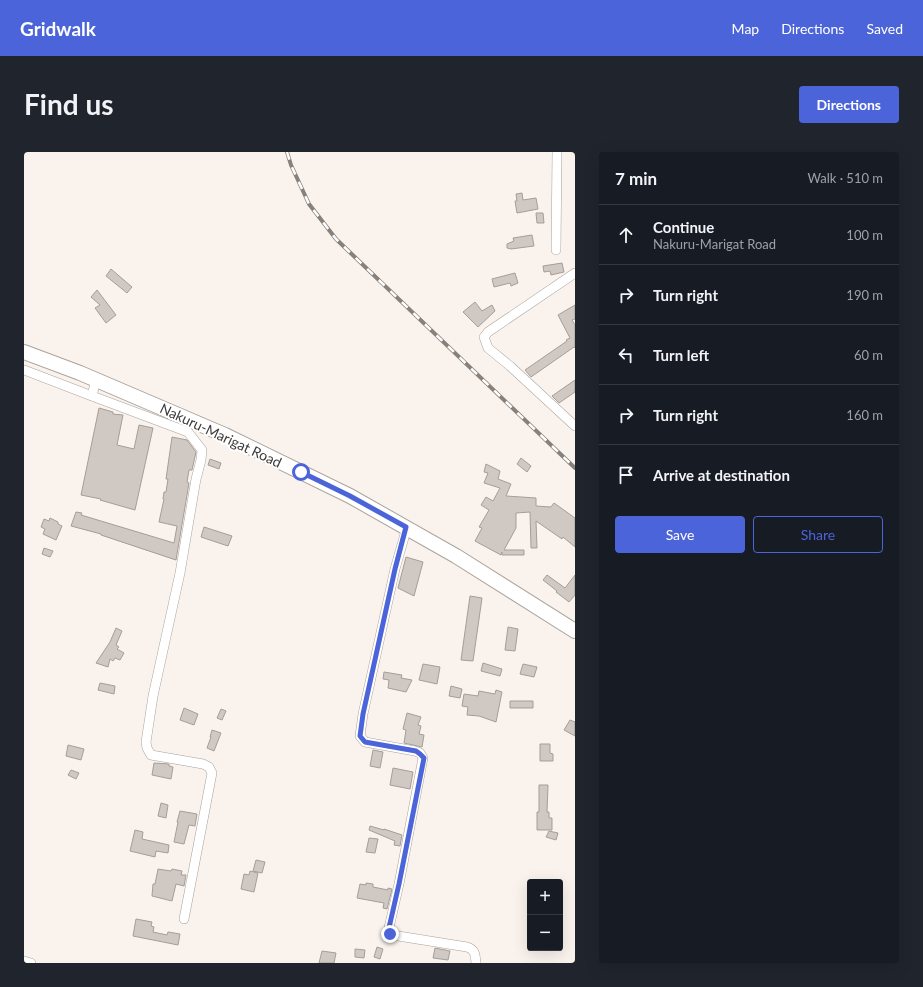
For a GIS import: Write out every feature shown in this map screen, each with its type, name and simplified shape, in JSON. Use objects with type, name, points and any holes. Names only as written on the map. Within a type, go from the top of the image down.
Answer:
[{"type":"main road","name":"Nakuru-Marigat Road","points":[[24,352],[96,379],[225,435],[350,496],[456,556],[575,631]]},
{"type":"street","points":[[556,250],[557,152]]},
{"type":"street","points":[[575,273],[488,332],[484,337],[488,348],[510,366],[575,426]]},
{"type":"street","points":[[24,370],[188,432],[202,450],[202,460],[196,479],[180,573],[153,696],[146,742],[147,748],[151,755],[203,764],[209,767],[212,773],[184,919]]},
{"type":"street","points":[[92,396],[96,379]]},
{"type":"street","points":[[406,527],[395,569],[363,714],[360,736],[365,742],[416,751],[424,758],[388,932],[392,935],[472,949],[475,953],[476,963]]},
{"type":"street","points":[[24,962],[31,963]]},
{"type":"building","points":[[522,193],[523,200],[536,198],[538,209],[517,213],[515,201],[517,201],[516,194]]},
{"type":"building","points":[[536,213],[543,213],[544,223],[537,223]]},
{"type":"building","points":[[532,235],[534,246],[511,249],[507,248],[507,244],[514,241],[513,238]]},
{"type":"building","points":[[562,263],[564,272],[551,275],[550,271],[544,272],[543,266]]},
{"type":"building","points":[[111,269],[132,287],[127,293],[106,276]]},
{"type":"building","points":[[515,273],[518,283],[511,286],[510,283],[494,287],[492,279]]},
{"type":"building","points":[[97,290],[116,315],[106,323],[95,308],[100,305],[91,297]]},
{"type":"building","points":[[475,302],[482,311],[492,305],[495,311],[478,327],[463,312]]},
{"type":"building","points":[[575,305],[575,319],[572,320],[575,325],[575,348],[574,347],[531,377],[525,370],[570,338],[558,315]]},
{"type":"building","points":[[575,380],[575,392],[559,403],[552,396]]},
{"type":"building","points":[[99,408],[113,412],[113,414],[123,415],[117,445],[134,449],[139,425],[153,428],[135,510],[100,500],[101,499],[81,495]]},
{"type":"building","points":[[172,437],[187,440],[196,452],[192,470],[189,470],[187,482],[189,483],[176,560],[101,534],[71,526],[76,512],[82,513],[81,515],[174,543],[177,526],[159,522],[164,492],[166,492],[168,479],[166,479]]},
{"type":"building","points":[[521,458],[531,466],[527,472],[517,464]]},
{"type":"building","points":[[210,459],[221,463],[219,469],[208,465]]},
{"type":"building","points":[[486,464],[500,471],[498,479],[511,484],[506,496],[536,498],[536,506],[551,507],[554,503],[575,518],[575,547],[563,537],[562,539],[536,521],[537,548],[531,548],[530,512],[516,513],[516,528],[504,550],[524,550],[524,555],[502,555],[502,552],[501,555],[475,541],[482,528],[479,527],[489,510],[481,505],[486,497],[493,501],[500,488],[484,483],[488,473],[484,472]]},
{"type":"building","points":[[50,518],[62,526],[56,540],[43,534],[45,529],[41,527],[44,519],[49,521]]},
{"type":"building","points":[[204,527],[232,536],[228,546],[201,537]]},
{"type":"building","points":[[44,548],[53,551],[50,557],[42,554]]},
{"type":"building","points":[[406,557],[423,562],[414,596],[398,588]]},
{"type":"building","points":[[547,575],[565,588],[575,575],[575,595],[569,602],[543,580]]},
{"type":"building","points":[[470,596],[482,598],[473,661],[461,660]]},
{"type":"building","points":[[508,627],[518,629],[515,651],[505,650]]},
{"type":"building","points":[[116,628],[122,631],[116,645],[119,647],[117,649],[124,653],[120,660],[115,658],[113,661],[110,659],[108,667],[96,663],[110,642]]},
{"type":"building","points":[[483,663],[502,669],[500,676],[481,671]]},
{"type":"building","points":[[423,664],[440,667],[437,684],[419,680]]},
{"type":"building","points":[[523,664],[537,667],[534,677],[520,674]]},
{"type":"building","points":[[384,672],[402,675],[401,678],[412,680],[406,692],[388,688],[389,680],[383,679]]},
{"type":"building","points":[[100,683],[115,686],[114,694],[98,690]]},
{"type":"building","points":[[451,686],[462,689],[460,698],[449,696]]},
{"type":"building","points":[[496,690],[502,692],[496,722],[479,716],[467,715],[468,707],[462,706],[464,694],[478,696],[479,691],[495,694]]},
{"type":"building","points":[[510,701],[533,701],[533,708],[510,708]]},
{"type":"building","points":[[184,708],[198,714],[194,725],[180,720]]},
{"type":"building","points":[[221,709],[226,711],[222,720],[217,718]]},
{"type":"building","points":[[407,713],[421,717],[418,725],[421,726],[419,734],[424,735],[422,747],[404,743],[406,730],[403,729]]},
{"type":"building","points":[[570,720],[575,722],[575,736],[564,730]]},
{"type":"building","points":[[212,730],[221,733],[214,751],[207,748]]},
{"type":"building","points":[[540,744],[550,744],[550,753],[553,754],[553,761],[540,761]]},
{"type":"building","points":[[68,745],[84,749],[81,760],[66,756]]},
{"type":"building","points":[[373,750],[383,752],[380,768],[370,766]]},
{"type":"building","points":[[154,763],[169,764],[169,766],[173,767],[171,779],[152,775]]},
{"type":"building","points":[[393,768],[413,772],[410,789],[390,785]]},
{"type":"building","points":[[71,770],[79,773],[76,779],[68,775]]},
{"type":"building","points":[[539,785],[548,785],[547,812],[549,812],[549,818],[552,818],[552,830],[537,830]]},
{"type":"building","points":[[161,803],[168,805],[166,818],[158,816]]},
{"type":"building","points":[[180,811],[197,814],[195,826],[189,825],[184,844],[174,842]]},
{"type":"building","points":[[370,826],[402,835],[400,846],[394,845],[395,841],[369,830]]},
{"type":"building","points":[[135,830],[143,832],[142,839],[169,845],[168,853],[156,851],[155,857],[130,851]]},
{"type":"building","points":[[549,831],[558,833],[556,840],[546,837]]},
{"type":"building","points":[[369,838],[378,839],[375,853],[366,852]]},
{"type":"building","points":[[256,860],[265,862],[262,873],[253,871]]},
{"type":"building","points":[[158,869],[182,871],[181,875],[186,875],[184,886],[176,884],[172,901],[152,896],[153,884],[155,884]]},
{"type":"building","points":[[250,871],[258,873],[254,892],[241,889],[244,874],[249,875]]},
{"type":"building","points":[[366,883],[373,884],[373,887],[388,890],[388,888],[392,889],[387,909],[383,908],[384,903],[357,898],[360,884],[366,885]]},
{"type":"building","points":[[136,919],[152,922],[151,926],[154,927],[153,932],[167,935],[168,932],[180,934],[178,945],[133,936]]},
{"type":"building","points":[[377,947],[383,949],[380,959],[374,957]]},
{"type":"building","points":[[435,948],[450,951],[448,960],[433,958]]},
{"type":"building","points":[[355,949],[365,950],[364,958],[355,957]]},
{"type":"building","points":[[322,951],[336,953],[334,963],[319,963]]},
{"type":"railway","points":[[287,152],[291,165],[309,204],[336,239],[575,468]]},
{"type":"route","points":[[301,472],[350,496],[406,527],[395,569],[363,714],[360,736],[365,742],[416,751],[424,758],[388,932],[390,934]]}]
